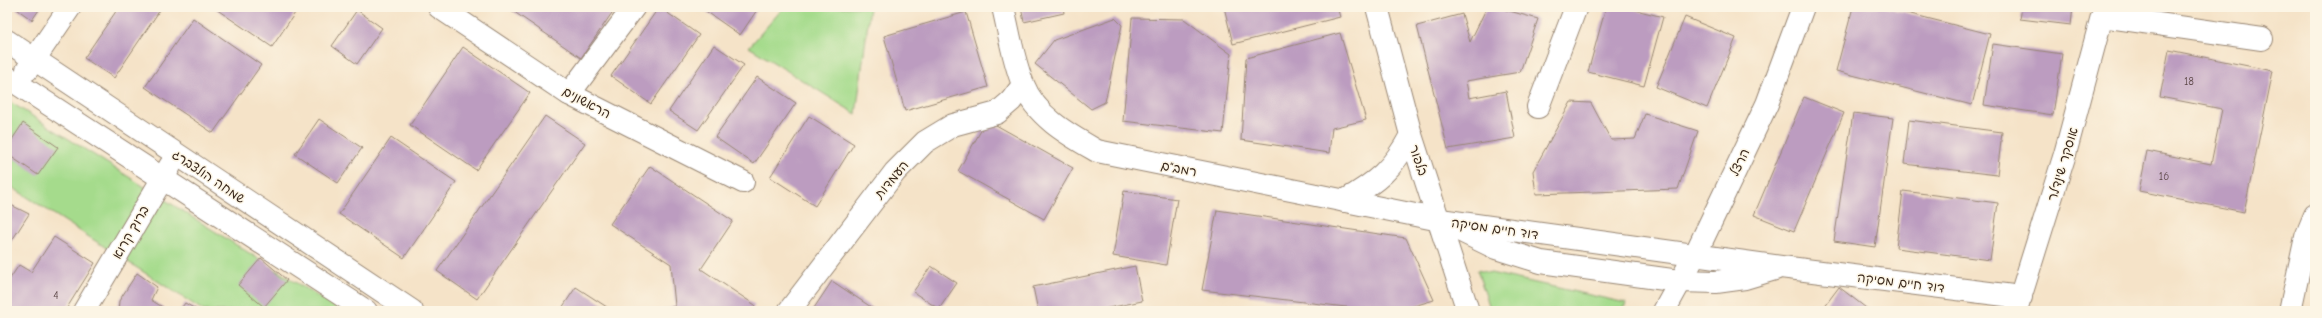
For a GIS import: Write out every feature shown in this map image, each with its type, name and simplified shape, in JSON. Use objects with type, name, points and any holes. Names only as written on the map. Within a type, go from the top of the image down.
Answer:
[{"type":"street","points":[[13,81],[34,58],[70,7]]},
{"type":"street","name":"הראשונים","points":[[439,7],[569,94],[743,182]]},
{"type":"street","points":[[569,94],[634,7]]},
{"type":"street","name":"רמב\"ם","points":[[1003,7],[1023,85],[1041,112],[1065,132],[1097,151],[1440,220]]},
{"type":"street","name":"בלפור","points":[[1377,7],[1411,135],[1440,220],[1468,311]]},
{"type":"street","points":[[1538,107],[1576,7]]},
{"type":"street","name":"הרצל","points":[[1664,311],[1679,281],[1695,255],[1767,104],[1803,7]]},
{"type":"street","name":"אוסקר שינדלר","points":[[2018,304],[2065,154],[2102,11],[2262,39]]},
{"type":"street","name":"שמחה הולצברג","points":[[7,41],[412,311]]},
{"type":"street","name":"שמחה הולצברג","points":[[13,81],[366,311]]},
{"type":"street","name":"העמדות","points":[[789,311],[895,172],[925,142],[953,125],[997,113],[1011,101],[1023,85]]},
{"type":"street","points":[[1344,201],[1372,184],[1389,170],[1400,155],[1411,135]]},
{"type":"street","name":"ברוך קרוא","points":[[84,311],[162,177],[178,155]]},
{"type":"street","points":[[2290,311],[2306,237],[2315,215]]},
{"type":"street","name":"דוד חיים מסיקה","points":[[1440,220],[1781,267],[2018,304]]},
{"type":"street","name":"דוד חיים מסיקה","points":[[1440,220],[1496,248],[1541,262],[1679,281],[1716,282],[1745,278],[1781,267]]},
{"type":"green space","points":[[784,7],[870,7],[856,114],[749,47]]},
{"type":"green space","points":[[7,100],[341,311],[204,311],[7,184]]},
{"type":"green space","points":[[1477,270],[1626,303],[1623,311],[1491,311]]},
{"type":"building","points":[[14,7],[41,7],[32,20]]},
{"type":"building","points":[[119,7],[162,7],[114,78],[84,58]]},
{"type":"building","points":[[213,7],[299,7],[272,47]]},
{"type":"building","points":[[507,7],[616,7],[581,58]]},
{"type":"building","points":[[659,7],[699,35],[651,104],[611,76]]},
{"type":"building","points":[[700,7],[759,7],[740,35]]},
{"type":"building","points":[[1021,7],[1063,7],[1064,13],[1024,22]]},
{"type":"building","points":[[1224,7],[1337,7],[1340,17],[1233,44]]},
{"type":"building","points":[[1487,7],[1495,7],[1538,19],[1520,72],[1466,81],[1469,98],[1506,91],[1515,138],[1448,149],[1417,26],[1462,14],[1470,42]]},
{"type":"building","points":[[1606,7],[1624,7],[1663,17],[1644,86],[1588,72]]},
{"type":"building","points":[[1853,7],[1883,7],[1990,34],[1972,105],[1836,71]]},
{"type":"building","points":[[2022,7],[2073,7],[2071,25],[2020,19]]},
{"type":"building","points":[[357,10],[382,28],[357,64],[332,46]]},
{"type":"building","points":[[966,12],[988,87],[905,111],[884,36]]},
{"type":"building","points":[[1685,17],[1736,38],[1707,108],[1656,87]]},
{"type":"building","points":[[193,18],[261,65],[213,133],[145,87]]},
{"type":"building","points":[[1115,18],[1122,25],[1105,102],[1091,109],[1035,64],[1054,40]]},
{"type":"building","points":[[1132,18],[1184,19],[1231,54],[1223,133],[1123,121]]},
{"type":"building","points":[[1340,33],[1366,120],[1332,128],[1329,153],[1241,140],[1246,58]]},
{"type":"building","points":[[1993,44],[2062,54],[2053,115],[1984,105]]},
{"type":"building","points":[[714,45],[744,65],[698,130],[669,111]]},
{"type":"building","points":[[463,47],[530,93],[476,170],[410,125]]},
{"type":"building","points":[[2169,50],[2273,71],[2244,212],[2139,191],[2147,151],[2211,164],[2222,109],[2160,97]]},
{"type":"building","points":[[757,77],[796,103],[754,164],[715,137]]},
{"type":"building","points":[[1804,97],[1844,113],[1794,231],[1754,215]]},
{"type":"building","points":[[1571,102],[1591,103],[1611,140],[1635,139],[1645,114],[1698,131],[1678,189],[1536,194],[1533,171]]},
{"type":"building","points":[[1853,113],[1893,118],[1875,247],[1834,241]]},
{"type":"building","points":[[545,116],[585,143],[477,299],[437,271]]},
{"type":"building","points":[[809,116],[854,144],[815,206],[770,177]]},
{"type":"building","points":[[319,119],[362,148],[338,183],[295,154]]},
{"type":"building","points":[[987,120],[1073,168],[1044,219],[958,171]]},
{"type":"building","points":[[1909,120],[2002,132],[1997,175],[1904,164]]},
{"type":"building","points":[[23,123],[58,147],[38,175],[7,154],[7,147]]},
{"type":"building","points":[[391,138],[456,182],[404,258],[339,214]]},
{"type":"building","points":[[650,166],[733,221],[701,269],[755,305],[751,311],[660,311],[675,306],[671,264],[610,224]]},
{"type":"building","points":[[1124,191],[1177,199],[1166,265],[1113,256]]},
{"type":"building","points":[[1903,191],[1998,203],[1990,260],[1896,248]]},
{"type":"building","points":[[7,203],[29,214],[7,248]]},
{"type":"building","points":[[1217,210],[1406,238],[1434,300],[1397,311],[1380,311],[1202,290]]},
{"type":"building","points":[[54,237],[95,263],[65,311],[14,311],[7,307],[7,283],[19,265],[31,272]]},
{"type":"building","points":[[261,258],[287,280],[264,307],[238,285]]},
{"type":"building","points":[[931,266],[957,283],[939,309],[913,292]]},
{"type":"building","points":[[1135,266],[1142,301],[1094,311],[1038,311],[1033,287]]},
{"type":"building","points":[[137,273],[157,287],[151,300],[169,311],[118,311],[119,301]]},
{"type":"building","points":[[832,281],[877,311],[812,311]]},
{"type":"building","points":[[576,287],[613,311],[560,311]]},
{"type":"building","points":[[1839,287],[1870,311],[1821,311]]},
{"type":"building","points":[[185,303],[199,311],[179,311]]}]
